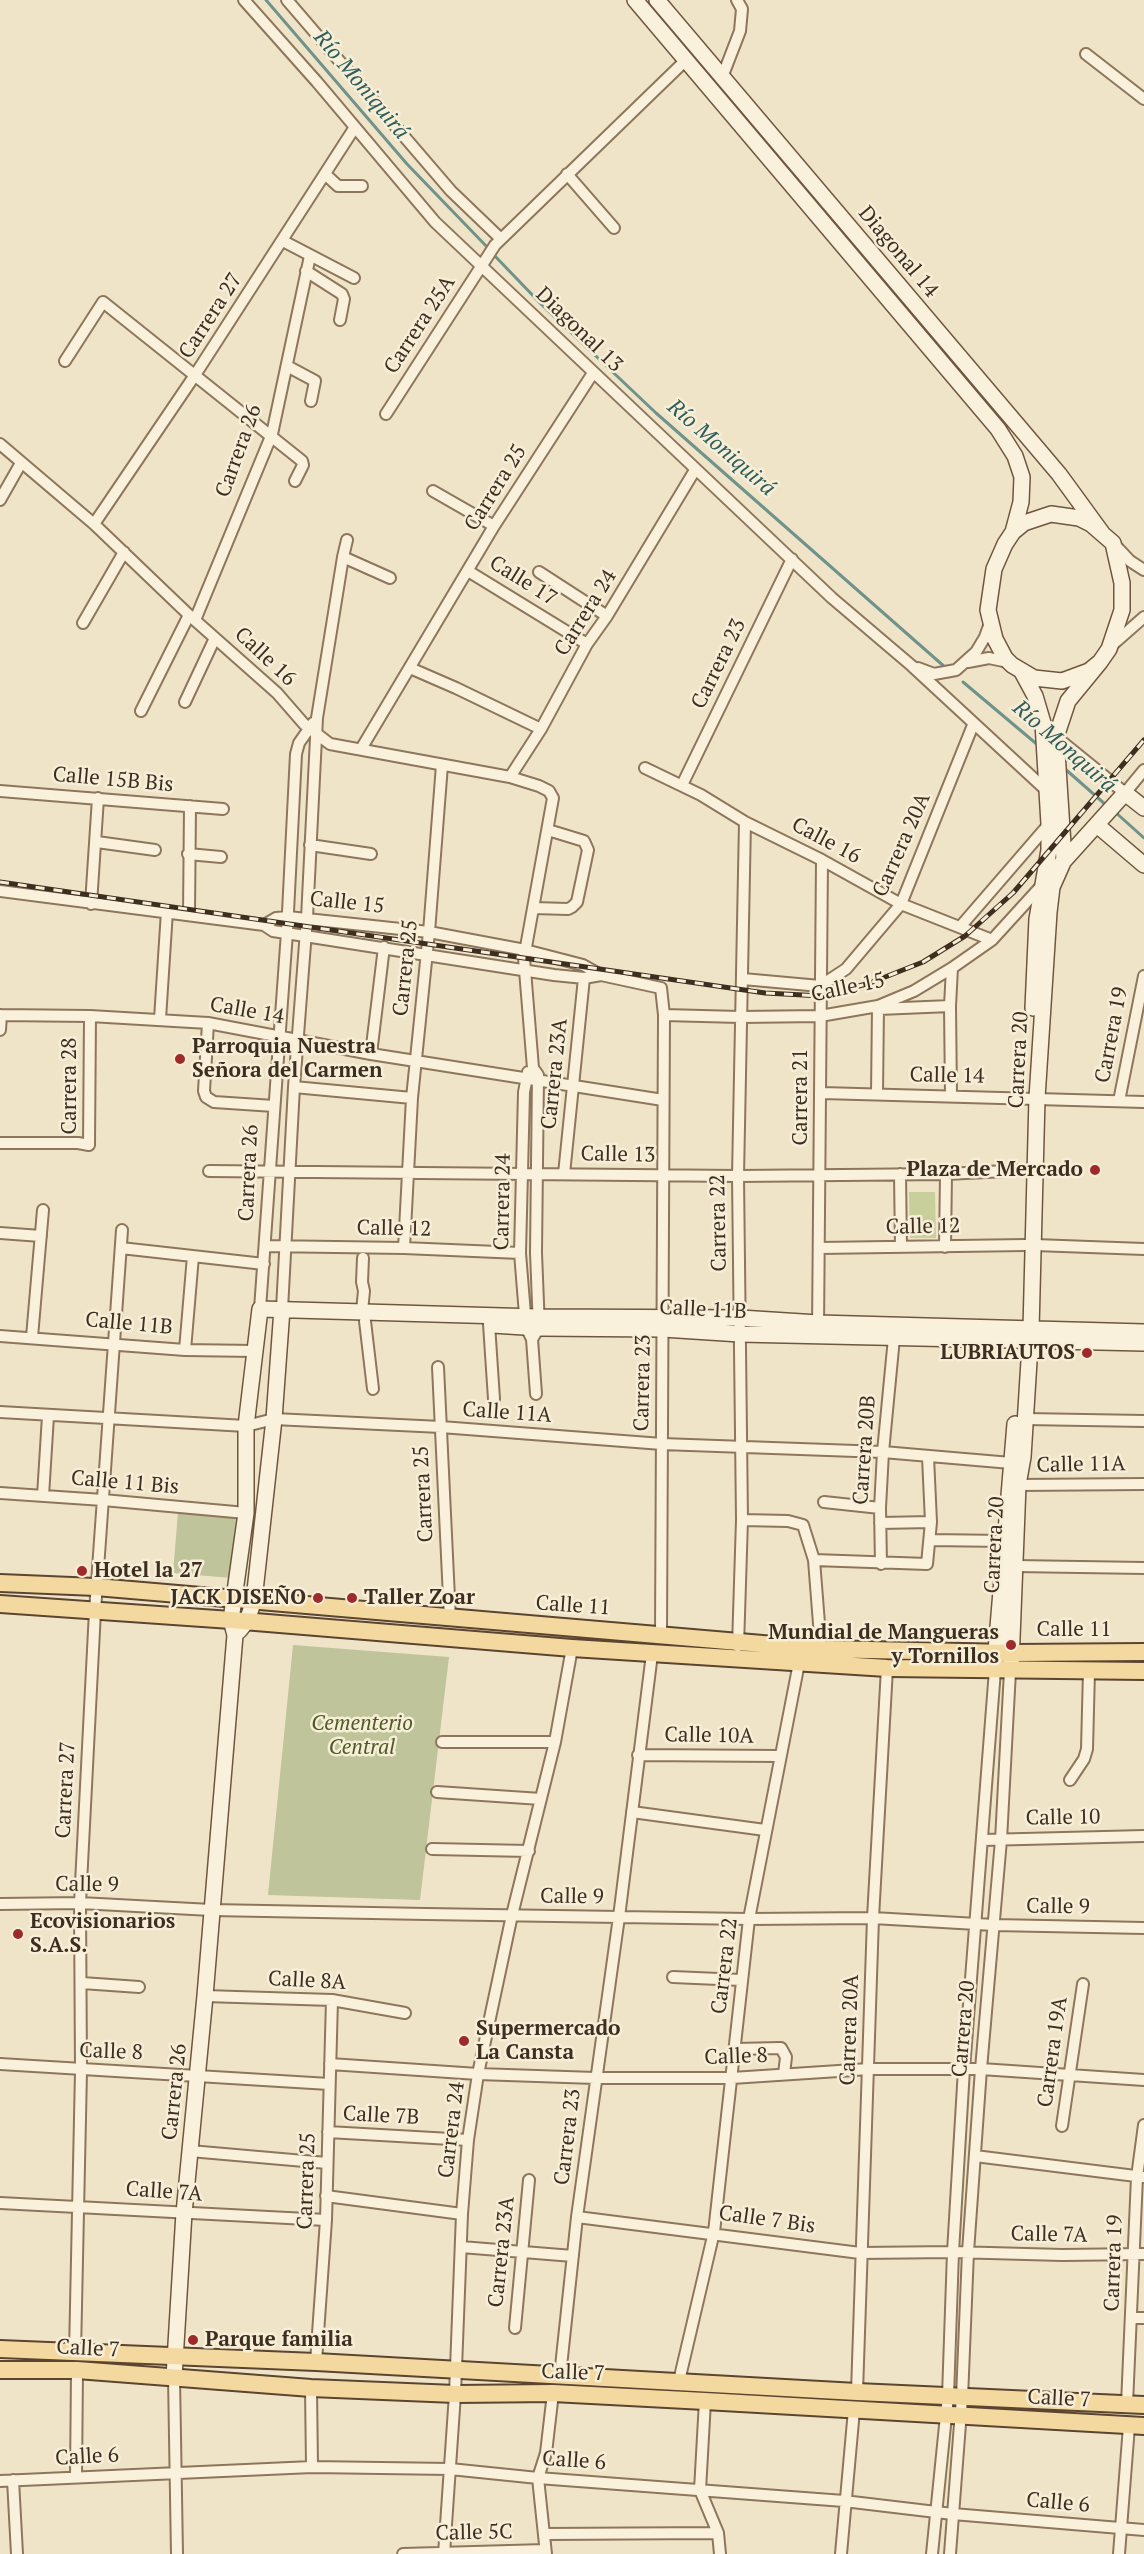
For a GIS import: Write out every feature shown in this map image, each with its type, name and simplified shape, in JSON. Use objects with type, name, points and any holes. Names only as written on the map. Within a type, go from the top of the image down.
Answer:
[{"type":"main road","name":"Calle 11","points":[[0,1583],[96,1587],[450,1619],[661,1635],[799,1663],[887,1668],[1144,1671]]},
{"type":"main road","name":"Calle 11","points":[[0,1604],[238,1626],[651,1654],[821,1648],[1003,1653],[1144,1653]]},
{"type":"main road","name":"Calle 7","points":[[0,2349],[316,2362],[857,2392],[1144,2405]]},
{"type":"main road","name":"Calle 7","points":[[0,2370],[77,2370],[311,2388],[455,2394],[553,2393],[1136,2426]]},
{"type":"street","name":"Diagonal 13","points":[[244,0],[435,222],[484,262],[593,373],[832,598],[912,666],[973,725],[1049,779]]},
{"type":"street","points":[[287,0],[498,242]]},
{"type":"street","name":"Diagonal 14","points":[[635,0],[998,429],[1015,456],[1022,477],[1021,502],[1013,532]]},
{"type":"street","points":[[723,75],[740,31],[742,9],[737,0]]},
{"type":"street","name":"Diagonal 14","points":[[663,2],[1059,474],[1108,538]]},
{"type":"street","points":[[1086,54],[1144,99]]},
{"type":"street","name":"Carrera 25A","points":[[386,414],[498,242],[686,60]]},
{"type":"street","name":"Carrera 27","points":[[94,525],[283,241],[355,127]]},
{"type":"street","points":[[325,174],[338,186],[362,186]]},
{"type":"street","points":[[567,174],[614,228]]},
{"type":"street","points":[[283,241],[354,278]]},
{"type":"street","name":"Carrera 26","points":[[141,711],[192,617],[272,434],[310,256]]},
{"type":"street","points":[[306,272],[342,294],[344,299],[340,320]]},
{"type":"street","points":[[65,361],[103,302],[272,434],[302,461],[303,465],[295,481]]},
{"type":"street","points":[[287,366],[315,381],[311,401]]},
{"type":"street","name":"Carrera 25","points":[[361,749],[494,526],[593,373]]},
{"type":"street","name":"Calle 16","points":[[0,444],[124,552],[277,693],[309,728],[330,744],[510,777],[539,786],[549,791],[553,798]]},
{"type":"street","points":[[0,500],[21,464]]},
{"type":"street","name":"Carrera 24","points":[[510,777],[541,729],[587,644],[607,616],[695,470]]},
{"type":"street","points":[[433,490],[494,526]]},
{"type":"street","points":[[963,665],[976,652],[985,638],[990,623],[990,582],[999,556],[1013,532],[1031,520],[1051,514],[1079,518],[1108,538],[1130,561],[1144,570]]},
{"type":"street","points":[[1104,655],[1119,623],[1123,597],[1121,576],[1108,538]]},
{"type":"street","name":"Carrera 26","points":[[238,1626],[254,1600],[274,1419],[294,1087],[306,935],[318,736],[317,718],[346,540]]},
{"type":"street","points":[[83,623],[124,552]]},
{"type":"street","points":[[343,557],[390,578]]},
{"type":"street","name":"Carrera 23","points":[[682,785],[792,559]]},
{"type":"street","name":"Calle 17","points":[[468,571],[587,644]]},
{"type":"street","points":[[539,572],[607,616]]},
{"type":"street","points":[[990,623],[999,648],[1017,669],[1048,681],[1062,681],[1083,674],[1144,618]]},
{"type":"street","points":[[185,702],[215,638]]},
{"type":"street","name":"Carrera 20","points":[[932,2554],[936,2512],[955,2397],[1000,1839],[1005,1541],[1025,1335],[1030,1245],[1037,919],[1049,850],[1049,779],[1052,743],[1068,701],[1104,655]]},
{"type":"street","name":"Diagonal 13","points":[[912,666],[927,673],[942,674],[956,670],[973,660],[989,658],[1006,661],[1017,669]]},
{"type":"street","points":[[410,668],[541,729]]},
{"type":"street","name":"Carrera 20","points":[[1017,669],[1038,705],[1052,743]]},
{"type":"street","name":"Carrera 26","points":[[177,2554],[174,2377],[184,2213],[238,1626],[235,1599],[246,1514],[246,1426],[266,1246],[288,917],[296,754],[299,743],[317,718]]},
{"type":"street","name":"Carrera 20A","points":[[820,986],[846,969],[900,904],[973,725]]},
{"type":"street","points":[[1052,743],[1144,808]]},
{"type":"street","name":"Carrera 25","points":[[404,1248],[412,1098],[429,932],[442,765]]},
{"type":"street","name":"Calle 16","points":[[645,768],[682,785],[745,822],[822,860],[900,904],[992,940]]},
{"type":"street","points":[[1044,883],[1144,770]]},
{"type":"street","name":"Carrera 20","points":[[1030,1245],[1027,1170],[1050,900],[1056,875],[1064,860],[1049,779]]},
{"type":"street","name":"Calle 15B Bis","points":[[0,791],[223,809]]},
{"type":"street","points":[[91,904],[97,842],[98,798]]},
{"type":"street","name":"Carrera 24","points":[[536,1394],[532,1325],[538,1075],[533,1068],[525,950],[553,798]]},
{"type":"street","points":[[189,914],[190,806]]},
{"type":"street","name":"Carrera 22","points":[[738,1651],[742,1446],[738,1176],[745,822]]},
{"type":"street","points":[[1100,822],[1144,866]]},
{"type":"street","points":[[960,927],[1049,824]]},
{"type":"street","points":[[533,908],[568,909],[577,902],[588,849],[584,841],[548,830]]},
{"type":"street","points":[[97,842],[155,850]]},
{"type":"street","points":[[310,845],[371,854]]},
{"type":"street","points":[[188,854],[221,857]]},
{"type":"street","name":"Carrera 21","points":[[818,1329],[822,1093],[820,986],[822,860]]},
{"type":"street","name":"Calle 15","points":[[664,1015],[820,1016],[879,1007],[914,991],[992,940],[1044,883]]},
{"type":"street","name":"Calle 15","points":[[0,891],[264,925],[273,931],[584,978],[601,975]]},
{"type":"street","points":[[160,1019],[167,911]]},
{"type":"street","name":"Calle 15","points":[[264,925],[276,918],[288,917],[429,932],[525,950],[583,965],[601,975],[661,988]]},
{"type":"street","points":[[1013,918],[1037,919]]},
{"type":"street","points":[[371,1054],[384,947]]},
{"type":"street","points":[[951,1096],[952,968]]},
{"type":"street","name":"Carrera 19","points":[[1119,1101],[1139,1017],[1144,976]]},
{"type":"street","name":"Carrera 23A","points":[[564,1174],[584,978]]},
{"type":"street","points":[[743,979],[820,986]]},
{"type":"street","name":"Carrera 23","points":[[661,988],[664,1015],[661,1635]]},
{"type":"street","points":[[877,1094],[879,1007],[950,1006]]},
{"type":"street","points":[[0,1015],[0,1030]]},
{"type":"street","name":"Calle 14","points":[[0,1015],[90,1016],[208,1023],[371,1054],[663,1100]]},
{"type":"street","name":"Carrera 28","points":[[0,1143],[89,1145],[90,1016]]},
{"type":"street","points":[[208,1023],[204,1091],[206,1097],[214,1102],[274,1106]]},
{"type":"street","points":[[526,1078],[526,1074],[533,1068]]},
{"type":"street","name":"Carrera 24","points":[[526,1078],[520,1253],[532,1325]]},
{"type":"street","points":[[294,1087],[412,1098]]},
{"type":"street","name":"Calle 14","points":[[822,1093],[1144,1102]]},
{"type":"street","name":"Calle 13","points":[[209,1171],[738,1176],[946,1174],[1027,1170]]},
{"type":"street","points":[[900,1174],[901,1247]]},
{"type":"street","points":[[945,1247],[946,1174]]},
{"type":"street","points":[[32,1337],[43,1210]]},
{"type":"street","name":"Carrera 27","points":[[75,2353],[82,1983],[80,1904],[94,1611],[122,1230]]},
{"type":"street","points":[[0,1233],[41,1236]]},
{"type":"street","name":"Calle 12","points":[[819,1248],[1030,1245],[1144,1249]]},
{"type":"street","name":"Calle 12","points":[[266,1246],[404,1248],[520,1253]]},
{"type":"street","points":[[121,1248],[264,1264]]},
{"type":"street","points":[[185,1350],[194,1256]]},
{"type":"street","points":[[363,1258],[364,1316],[373,1389]]},
{"type":"street","name":"Calle 11B","points":[[260,1313],[532,1325]]},
{"type":"street","name":"Calle 11B","points":[[364,1316],[532,1325],[664,1323],[740,1318],[894,1338],[1144,1332]]},
{"type":"street","name":"Calle 11B","points":[[664,1323],[740,1334],[818,1329],[1025,1335],[1144,1343]]},
{"type":"street","points":[[489,1324],[494,1399]]},
{"type":"street","name":"Carrera 20","points":[[1003,1653],[1016,1566],[1018,1485],[1023,1457],[1025,1419],[1025,1335]]},
{"type":"street","name":"Calle 11B","points":[[0,1336],[185,1350],[255,1352]]},
{"type":"street","name":"Carrera 20B","points":[[881,1564],[880,1508],[883,1452],[894,1338]]},
{"type":"street","name":"Carrera 25","points":[[438,1367],[450,1619]]},
{"type":"street","name":"Calle 11A","points":[[0,1412],[108,1420],[246,1426],[274,1419],[441,1427],[662,1444],[883,1452],[1011,1463]]},
{"type":"street","points":[[43,1496],[48,1416]]},
{"type":"street","points":[[1025,1419],[1144,1421]]},
{"type":"street","points":[[814,1560],[927,1564],[931,1522],[928,1456]]},
{"type":"street","name":"Calle 11A","points":[[1018,1485],[1144,1484]]},
{"type":"street","name":"Calle 11 Bis","points":[[0,1493],[246,1514]]},
{"type":"street","points":[[824,1502],[880,1508]]},
{"type":"street","points":[[742,1520],[798,1522],[803,1525],[808,1534],[814,1560],[821,1648]]},
{"type":"street","points":[[880,1522],[931,1522]]},
{"type":"street","points":[[930,1540],[1005,1541]]},
{"type":"street","points":[[1016,1566],[1144,1568]]},
{"type":"street","name":"Carrera 24","points":[[444,2553],[468,2140],[478,2074],[512,1915],[555,1742],[572,1648]]},
{"type":"street","name":"Carrera 23","points":[[561,2376],[577,2217],[619,1917],[651,1654]]},
{"type":"street","name":"Carrera 22","points":[[679,2381],[714,2232],[749,1919],[779,1756],[799,1663]]},
{"type":"street","name":"Carrera 20A","points":[[857,2392],[860,2253],[869,2069],[868,2030],[887,1668]]},
{"type":"street","name":"Carrera 20","points":[[950,2554],[955,2397],[953,2252],[964,2069],[983,1840],[1003,1670]]},
{"type":"street","points":[[1070,1780],[1084,1759],[1087,1749],[1089,1671]]},
{"type":"street","points":[[442,1742],[555,1742]]},
{"type":"street","name":"Calle 10A","points":[[638,1755],[779,1756]]},
{"type":"street","points":[[436,1792],[541,1799]]},
{"type":"street","points":[[632,1812],[765,1830]]},
{"type":"street","name":"Calle 10","points":[[983,1840],[1144,1836]]},
{"type":"street","points":[[432,1849],[529,1851]]},
{"type":"street","name":"Calle 9","points":[[0,1904],[619,1917],[873,1918],[994,1925],[1144,1928]]},
{"type":"street","points":[[673,1977],[741,1980]]},
{"type":"street","points":[[82,1983],[139,1987]]},
{"type":"street","name":"Carrera 19A","points":[[1062,2126],[1083,1984]]},
{"type":"street","name":"Calle 8A","points":[[205,1996],[332,2000],[405,2013]]},
{"type":"street","name":"Carrera 25","points":[[316,2362],[326,2220],[332,2000]]},
{"type":"street","points":[[735,2049],[781,2048],[786,2056],[784,2074]]},
{"type":"street","name":"Calle 8","points":[[0,2064],[81,2071],[197,2075],[329,2084]]},
{"type":"street","name":"Calle 8","points":[[330,2064],[478,2074],[595,2078],[732,2078],[869,2069],[981,2069],[1144,2080]]},
{"type":"street","name":"Carrera 19","points":[[1127,2404],[1131,2318],[1139,2254],[1144,2125]]},
{"type":"street","name":"Calle 7B","points":[[328,2132],[468,2140]]},
{"type":"street","points":[[190,2151],[327,2163]]},
{"type":"street","points":[[975,2156],[1141,2177]]},
{"type":"street","name":"Carrera 23A","points":[[515,2328],[529,2180]]},
{"type":"street","points":[[326,2196],[462,2214]]},
{"type":"street","name":"Calle 7A","points":[[0,2203],[326,2220]]},
{"type":"street","name":"Calle 7 Bis","points":[[577,2217],[714,2232],[860,2253],[953,2252]]},
{"type":"street","points":[[460,2247],[573,2256]]},
{"type":"street","name":"Calle 7A","points":[[953,2252],[1062,2255],[1139,2254]]},
{"type":"street","points":[[1131,2318],[1144,2318]]},
{"type":"street","points":[[76,2477],[77,2370]]},
{"type":"street","points":[[311,2388],[312,2467]]},
{"type":"street","points":[[546,2552],[538,2478],[546,2453],[553,2393]]},
{"type":"street","points":[[705,2401],[700,2490],[718,2533],[720,2554]]},
{"type":"street","points":[[841,2554],[854,2410]]},
{"type":"street","points":[[1119,2554],[1120,2527],[1136,2426]]},
{"type":"street","name":"Calle 6","points":[[0,2481],[312,2467],[450,2469],[538,2478],[844,2501],[953,2514],[1144,2530]]},
{"type":"street","points":[[13,2480],[17,2554]]},
{"type":"street","points":[[544,2534],[718,2533]]},
{"type":"street","name":"Calle 5C","points":[[403,2554],[546,2552]]},
{"type":"green space","points":[[909,1192],[935,1192],[936,1238],[910,1238]]},
{"type":"green space","points":[[178,1512],[236,1515],[231,1578],[173,1573]]},
{"type":"green space","name":"Cementerio Central","points":[[293,1645],[449,1657],[420,1900],[268,1895]]},
{"type":"waterway","name":"Río Moniquirá","points":[[266,0],[407,164],[489,249]]},
{"type":"waterway","name":"Río Moniquirá","points":[[493,254],[542,305],[656,413],[946,668]]},
{"type":"waterway","name":"Río Monquirá","points":[[963,682],[1039,746]]},
{"type":"waterway","name":"Río Monquirá","points":[[1064,768],[1106,805]]},
{"type":"waterway","name":"Río Monquirá","points":[[1114,811],[1144,838]]},
{"type":"railway","points":[[0,882],[765,993],[822,996],[870,983],[923,962],[965,936],[1013,893],[1144,740]]},
{"type":"place","name":"Parroquia Nuestra Señora del Carmen","points":[[180,1059]]},
{"type":"place","name":"Plaza de Mercado","points":[[1095,1170]]},
{"type":"place","name":"LUBRIAUTOS","points":[[1087,1353]]},
{"type":"place","name":"Hotel la 27","points":[[82,1571]]},
{"type":"place","name":"JACK DISEÑO","points":[[318,1598]]},
{"type":"place","name":"Taller Zoar","points":[[352,1598]]},
{"type":"place","name":"Mundial de Mangueras y Tornillos","points":[[1011,1645]]},
{"type":"place","name":"Ecovisionarios S.A.S.","points":[[18,1934]]},
{"type":"place","name":"Supermercado La Cansta","points":[[464,2041]]},
{"type":"place","name":"Parque familia","points":[[193,2340]]}]
